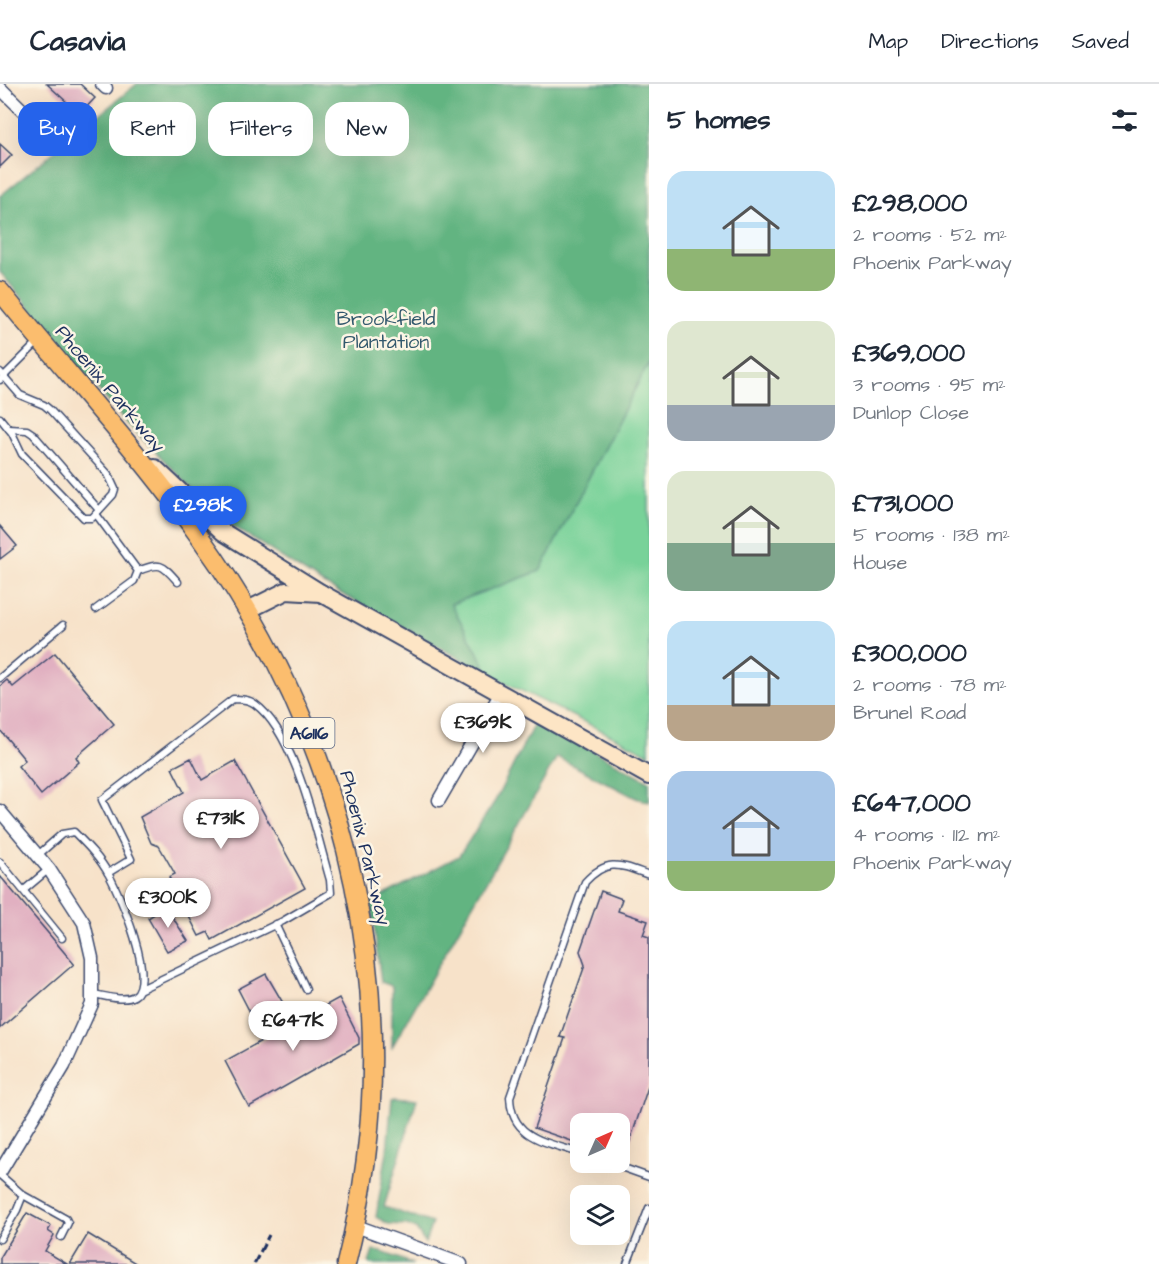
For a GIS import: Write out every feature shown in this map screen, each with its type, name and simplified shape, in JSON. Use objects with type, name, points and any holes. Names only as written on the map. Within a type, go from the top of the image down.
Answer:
[{"type":"main road","name":"Phoenix Parkway","points":[[0,291],[120,435],[199,536],[248,610],[289,687],[322,765],[350,863],[364,938],[373,1034],[366,1156],[356,1226],[346,1264]]},
{"type":"street","points":[[0,88],[18,106]]},
{"type":"street","points":[[120,435],[223,532],[321,593],[649,776]]},
{"type":"street","points":[[248,610],[286,591],[321,593]]},
{"type":"street","points":[[440,800],[501,693]]},
{"type":"street","points":[[0,811],[49,869],[84,923],[92,958],[93,994],[92,1004],[64,1066],[0,1174]]},
{"type":"street","points":[[356,1226],[461,1264]]},
{"type":"lane","points":[[0,418],[9,429],[22,454],[84,518],[88,519],[97,512],[113,495],[115,489],[108,474],[44,405],[20,395],[1,376],[40,340]]},
{"type":"lane","points":[[9,429],[27,430],[33,434],[97,512],[138,572]]},
{"type":"lane","points":[[96,609],[134,581],[138,572],[158,565],[164,567],[178,582]]},
{"type":"lane","points":[[0,678],[63,625]]},
{"type":"lane","points":[[93,994],[123,998],[135,996],[141,988],[275,924],[331,892],[330,880],[300,776],[276,726],[255,703],[245,699],[233,699],[102,800],[131,859],[108,873]]},
{"type":"lane","points":[[38,855],[62,834],[74,832],[92,849],[108,873],[124,910],[143,975],[141,988]]},
{"type":"lane","points":[[0,862],[62,938]]},
{"type":"lane","points":[[570,1150],[534,1137],[523,1130],[514,1120],[510,1110],[510,1097],[585,882],[595,872],[607,866],[618,865],[649,875]]},
{"type":"lane","points":[[24,890],[49,869]]},
{"type":"lane","points":[[275,924],[306,990]]},
{"type":"lane","points":[[630,1170],[649,1177]]},
{"type":"lane","points":[[0,1174],[23,1195],[66,1219],[68,1223],[60,1237]]},
{"type":"lane","points":[[0,1239],[23,1195]]},
{"type":"lane","points":[[627,1264],[649,1208]]},
{"type":"green space","name":"Brookfield Plantation","points":[[137,84],[649,84],[649,362],[540,571],[451,604],[490,675],[320,582],[222,519],[123,419],[0,272],[0,196],[49,156],[97,156],[97,117],[109,107],[109,156],[196,156],[196,102],[115,102]]},
{"type":"green space","points":[[649,362],[649,754],[490,675],[451,604],[540,571]]},
{"type":"green space","points":[[536,720],[649,781],[649,802],[636,798],[557,757],[392,1047],[392,986],[381,982],[371,902],[459,856],[495,801]]},
{"type":"green space","points":[[392,1098],[417,1099],[384,1207],[432,1223],[425,1243],[416,1229],[407,1225],[388,1224],[376,1217],[387,1151]]},
{"type":"green space","points":[[373,1251],[382,1252],[413,1264],[371,1264],[369,1263]]},
{"type":"building","points":[[47,84],[80,84],[95,98],[91,102],[67,102]]},
{"type":"building","points":[[0,144],[12,155],[0,167]]},
{"type":"building","points":[[0,526],[17,546],[0,559]]},
{"type":"building","points":[[55,653],[114,724],[76,757],[79,762],[41,795],[18,766],[25,760],[0,730],[0,686],[7,680],[13,687]]},
{"type":"building","points":[[191,758],[202,780],[235,761],[305,888],[212,940],[208,932],[199,936],[169,877],[175,874],[159,846],[151,843],[140,817],[184,792],[172,768]]},
{"type":"building","points":[[0,876],[74,964],[0,1028]]},
{"type":"building","points":[[601,891],[622,899],[618,911],[648,921],[643,935],[649,937],[649,1084],[630,1141],[630,1113],[570,1113],[570,1141],[534,1128],[565,1038],[560,1037],[585,965],[580,951]]},
{"type":"building","points":[[166,907],[188,941],[167,951],[148,918]]},
{"type":"building","points":[[266,974],[283,1003],[254,1020],[238,989]]},
{"type":"building","points":[[339,998],[359,1038],[359,1044],[249,1107],[225,1061]]},
{"type":"building","points":[[27,1213],[51,1226],[48,1231],[54,1235],[45,1251],[67,1264],[0,1264],[0,1258]]},
{"type":"building","points":[[88,1234],[137,1264],[70,1264]]},
{"type":"railway","points":[[254,1264],[269,1235]]}]
